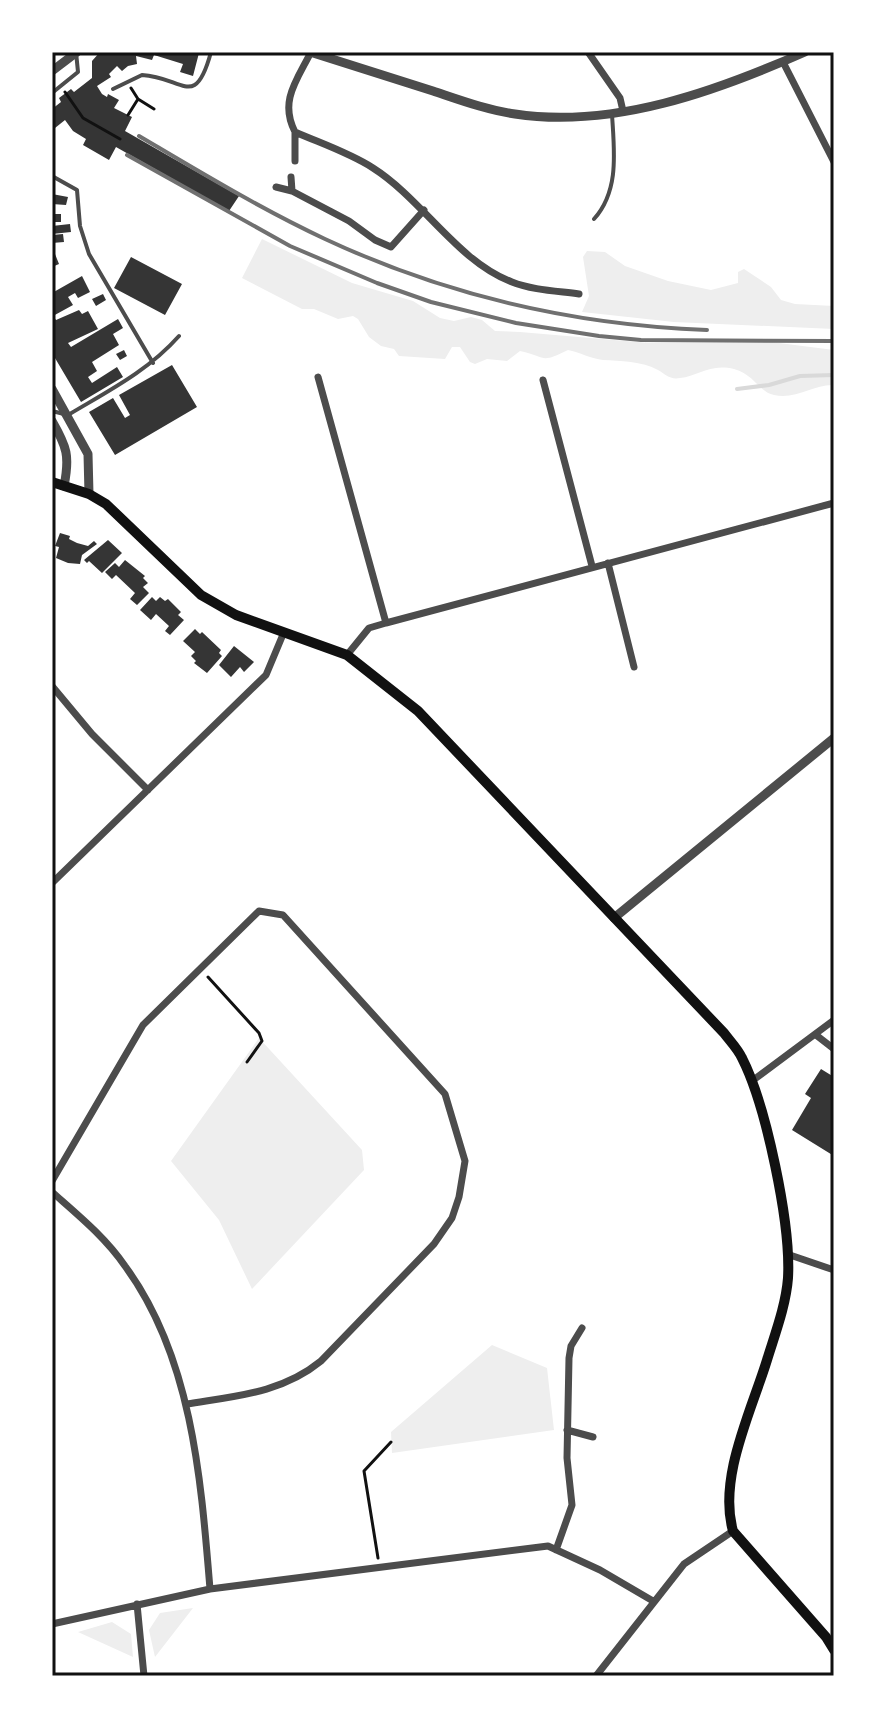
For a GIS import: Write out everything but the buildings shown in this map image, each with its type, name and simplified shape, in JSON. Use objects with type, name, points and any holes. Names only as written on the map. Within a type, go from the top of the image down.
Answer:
[{"type":"main road","points":[[52,482],[89,494],[120,516],[201,595],[236,615],[347,655],[418,711],[724,1033],[741,1056],[752,1081],[783,1209],[788,1280],[732,1472],[728,1512],[733,1531],[830,1633],[834,1650]]},
{"type":"street","points":[[52,71],[76,52]]},
{"type":"street","points":[[295,161],[295,132],[287,106],[311,52],[500,111],[558,117],[612,113],[688,95],[805,52]]},
{"type":"street","points":[[588,52],[620,98],[623,111]]},
{"type":"street","points":[[783,62],[834,162]]},
{"type":"street","points":[[295,132],[373,168],[424,210],[456,243],[498,275],[524,286],[579,294]]},
{"type":"street","points":[[291,177],[292,191]]},
{"type":"street","points":[[276,187],[292,191],[391,247],[424,210]]},
{"type":"street","points":[[318,377],[386,623]]},
{"type":"street","points":[[543,380],[592,566]]},
{"type":"street","points":[[52,389],[88,454],[89,494]]},
{"type":"street","points":[[52,421],[69,458],[64,486]]},
{"type":"street","points":[[347,655],[369,628],[834,503]]},
{"type":"street","points":[[608,563],[634,667]]},
{"type":"street","points":[[52,883],[266,675],[284,632]]},
{"type":"street","points":[[52,686],[92,734],[148,790]]},
{"type":"street","points":[[614,918],[834,738]]},
{"type":"street","points":[[52,1181],[143,1025],[259,911],[283,915],[445,1094],[465,1161],[452,1218],[434,1244],[304,1375],[271,1389],[187,1404]]},
{"type":"street","points":[[752,1081],[834,1020]]},
{"type":"street","points":[[816,1035],[834,1049]]},
{"type":"street","points":[[52,1192],[94,1229],[124,1265],[144,1294],[174,1364],[187,1404],[210,1589]]},
{"type":"street","points":[[787,1254],[834,1270]]},
{"type":"street","points":[[556,1550],[572,1505],[567,1430],[571,1346],[582,1328]]},
{"type":"street","points":[[567,1430],[593,1437]]},
{"type":"street","points":[[596,1676],[684,1564],[733,1531]]},
{"type":"street","points":[[52,1624],[210,1589],[548,1546],[600,1570],[653,1601]]},
{"type":"street","points":[[137,1604],[144,1676]]},
{"type":"lane","points":[[52,93],[78,72],[76,52]]},
{"type":"lane","points":[[113,89],[136,76],[149,75],[177,85],[194,86],[203,79],[211,52]]},
{"type":"lane","points":[[594,219],[611,190],[614,170],[612,113]]},
{"type":"lane","points":[[52,176],[77,190],[80,226],[89,254],[153,363]]},
{"type":"lane","points":[[52,411],[68,415],[153,363],[179,336]]},
{"type":"path","points":[[127,81],[138,99],[154,109]]},
{"type":"path","points":[[61,86],[83,118],[120,139]]},
{"type":"path","points":[[128,115],[138,99]]},
{"type":"path","points":[[200,969],[259,1033],[262,1041],[247,1062]]},
{"type":"path","points":[[379,1566],[364,1471],[391,1442]]},
{"type":"shaded area","points":[[262,239],[352,283],[413,301],[440,318],[454,321],[471,317],[482,320],[495,331],[649,343],[771,342],[834,350],[834,385],[790,395],[774,395],[734,369],[718,368],[673,378],[645,365],[599,359],[568,350],[548,358],[520,351],[507,361],[487,359],[475,364],[470,362],[460,347],[452,347],[445,359],[399,356],[394,349],[381,346],[369,337],[353,316],[338,319],[314,309],[302,309],[242,278]]},
{"type":"shaded area","points":[[587,251],[605,252],[625,266],[668,281],[711,290],[738,283],[738,272],[744,269],[771,287],[781,300],[834,306],[834,329],[674,322],[582,312],[589,296],[583,257]]},
{"type":"shaded area","points":[[259,1038],[362,1150],[364,1170],[252,1289],[219,1220],[171,1161]]},
{"type":"shaded area","points":[[492,1345],[547,1368],[554,1430],[392,1453],[391,1432]]},
{"type":"shaded area","points":[[193,1608],[155,1657],[149,1630],[160,1613]]},
{"type":"shaded area","points":[[112,1622],[131,1634],[133,1657],[78,1632]]},
{"type":"waterway","points":[[737,389],[769,385],[800,376],[834,375]]},
{"type":"railway","points":[[139,136],[301,227],[370,259],[417,276],[512,304],[560,314],[608,322],[707,330]]},
{"type":"railway","points":[[127,155],[290,246],[431,302],[516,323],[599,336],[641,340],[834,341]]}]
